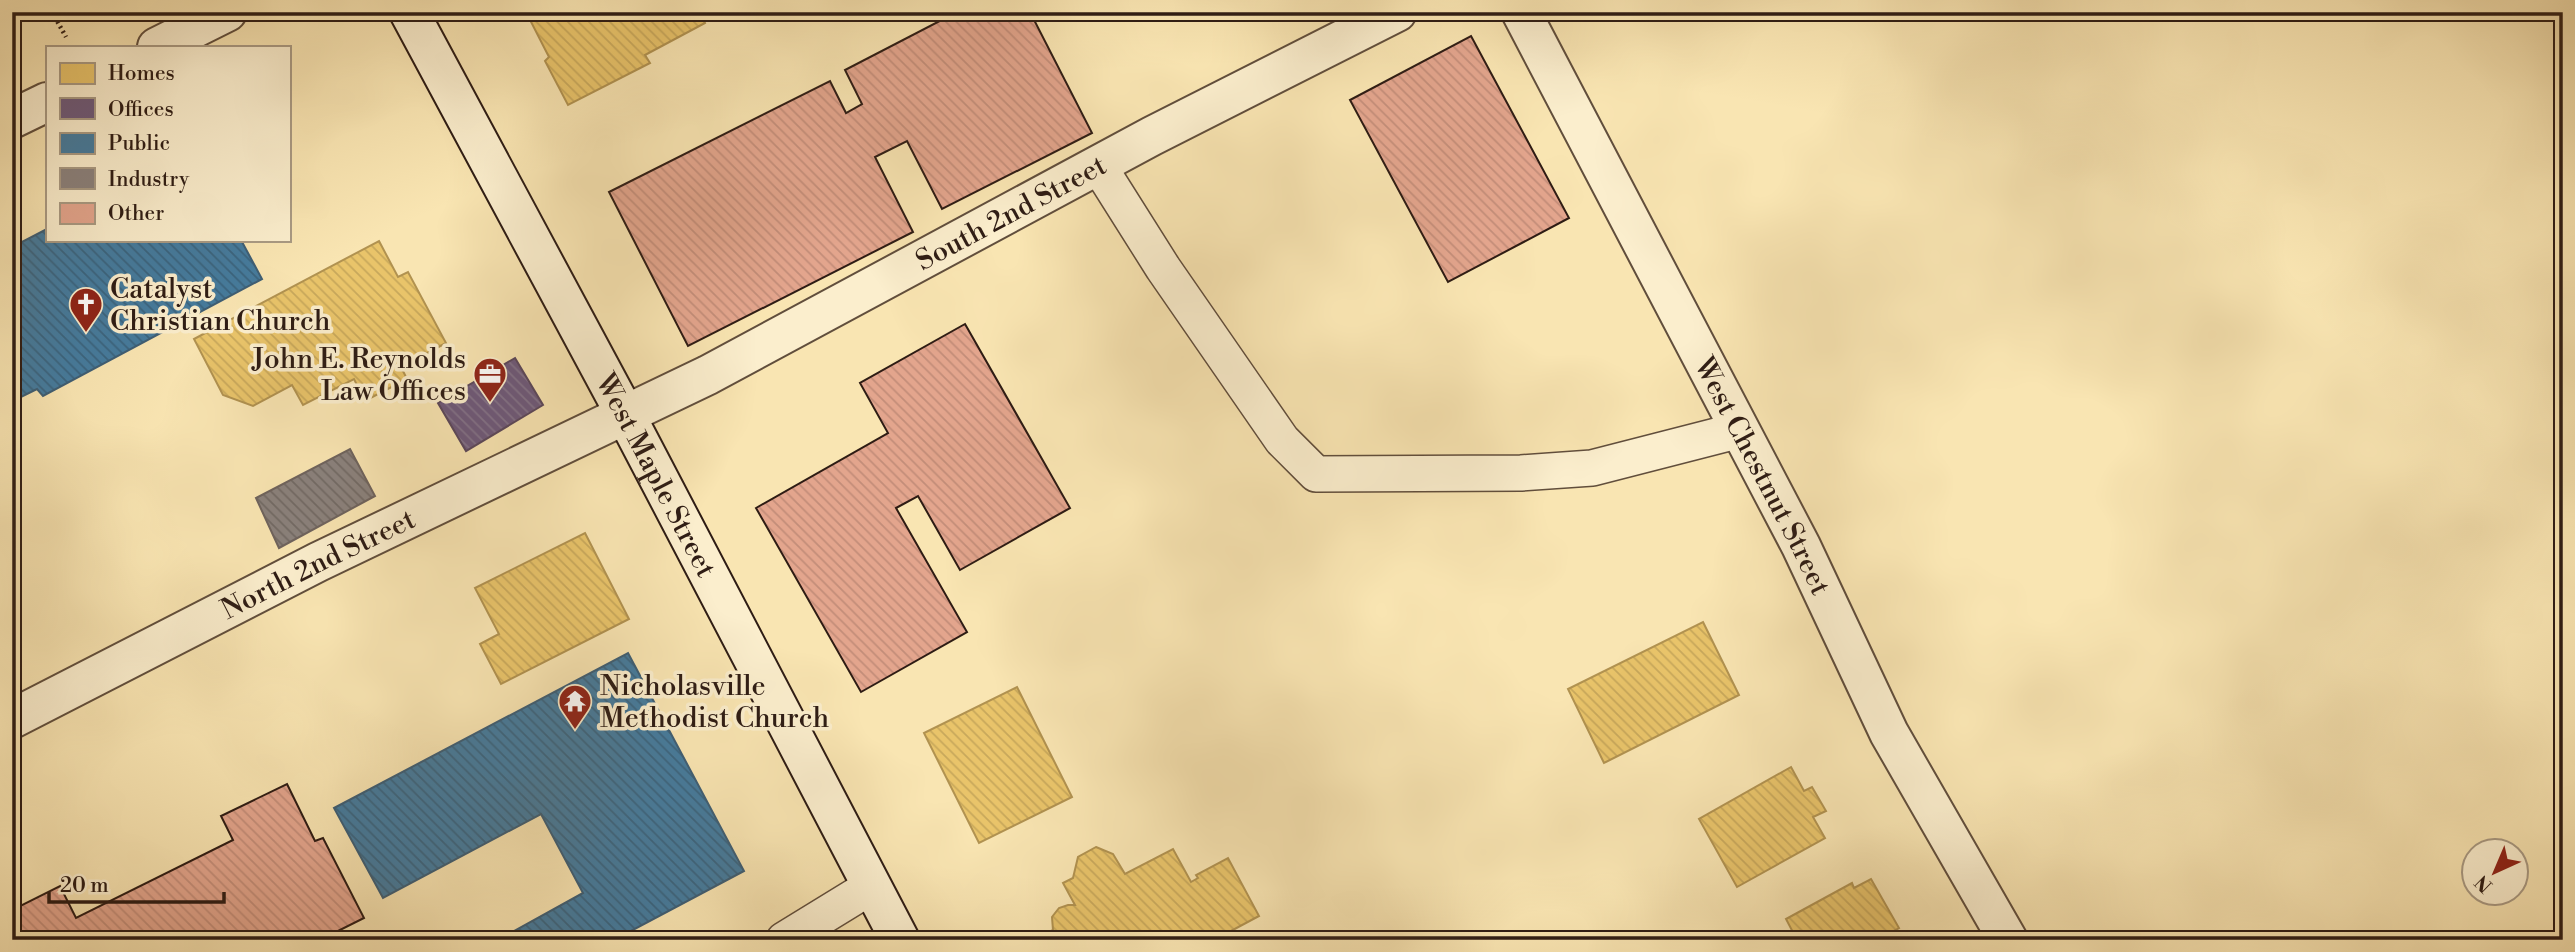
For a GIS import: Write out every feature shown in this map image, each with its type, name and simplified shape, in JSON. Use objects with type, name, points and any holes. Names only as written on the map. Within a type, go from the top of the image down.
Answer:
[{"type":"street","points":[[159,46],[227,12]]},
{"type":"street","name":"West Maple Street","points":[[409,12],[625,414],[900,940]]},
{"type":"street","name":"South 2nd Street","points":[[625,414],[708,375],[1152,136],[1397,12]]},
{"type":"street","name":"West Chestnut Street","points":[[1521,12],[1801,546],[1889,733],[2008,940]]},
{"type":"street","points":[[12,120],[46,103]]},
{"type":"street","name":"North 2nd Street","points":[[12,719],[318,562],[625,414]]},
{"type":"lane","points":[[1098,166],[1163,268],[1282,440],[1316,474],[1521,473],[1592,468],[1740,430]]},
{"type":"lane","points":[[784,940],[872,886]]},
{"type":"path","points":[[12,20],[27,12]]},
{"type":"path","points":[[52,12],[66,37]]},
{"type":"building: Homes","points":[[526,12],[700,12],[705,23],[645,55],[650,63],[568,105],[545,61],[549,57]]},
{"type":"building: Homes","points":[[379,241],[398,277],[408,272],[446,343],[401,367],[407,379],[365,401],[354,379],[303,405],[292,385],[253,406],[223,395],[194,339]]},
{"type":"building: Homes","points":[[585,533],[629,619],[501,684],[480,644],[499,634],[475,588]]},
{"type":"building: Homes","points":[[1703,622],[1739,695],[1604,763],[1568,689]]},
{"type":"building: Homes","points":[[1017,687],[1072,797],[979,843],[924,733]]},
{"type":"building: Homes","points":[[1791,767],[1804,791],[1812,787],[1826,811],[1813,817],[1825,838],[1737,887],[1699,819]]},
{"type":"building: Homes","points":[[1096,847],[1113,854],[1125,874],[1173,849],[1191,882],[1198,878],[1196,875],[1228,858],[1259,916],[1229,932],[1232,940],[1033,940],[1053,930],[1052,917],[1059,908],[1075,905],[1063,883],[1073,878],[1078,857]]},
{"type":"building: Homes","points":[[1871,879],[1899,928],[1881,938],[1882,940],[1797,940],[1786,919],[1852,883],[1854,888]]},
{"type":"building: Offices","name":"John E. Reynolds Law Offices","points":[[515,358],[543,405],[466,451],[438,403]]},
{"type":"building: Public","name":"Catalyst Christian Church","points":[[46,230],[46,242],[242,242],[262,279],[43,396],[37,389],[17,399],[12,390],[12,247]]},
{"type":"building: Public","name":"Nicholasville Methodist Church","points":[[628,653],[744,871],[614,940],[498,940],[583,893],[541,814],[383,898],[334,808]]},
{"type":"building: Industry","points":[[350,449],[375,496],[279,548],[256,498]]},
{"type":"building: Other","points":[[957,12],[1030,12],[1092,133],[942,209],[907,141],[875,157],[913,232],[688,346],[609,192],[830,81],[846,113],[862,104],[845,70]]},
{"type":"building: Other","points":[[1471,36],[1569,218],[1448,282],[1350,100]]},
{"type":"building: Other","points":[[965,324],[1070,508],[960,570],[918,496],[896,508],[967,632],[861,692],[756,508],[888,433],[860,383]]},
{"type":"building: Other","points":[[287,784],[315,841],[323,838],[364,918],[320,940],[12,940],[12,910],[60,886],[76,918],[233,840],[221,816]]},
{"type":"place","name":"Catalyst Christian Church","points":[[86,334]]},
{"type":"place","name":"John E. Reynolds Law Offices","points":[[490,404]]},
{"type":"place","name":"Nicholasville Methodist Church","points":[[575,731]]}]
